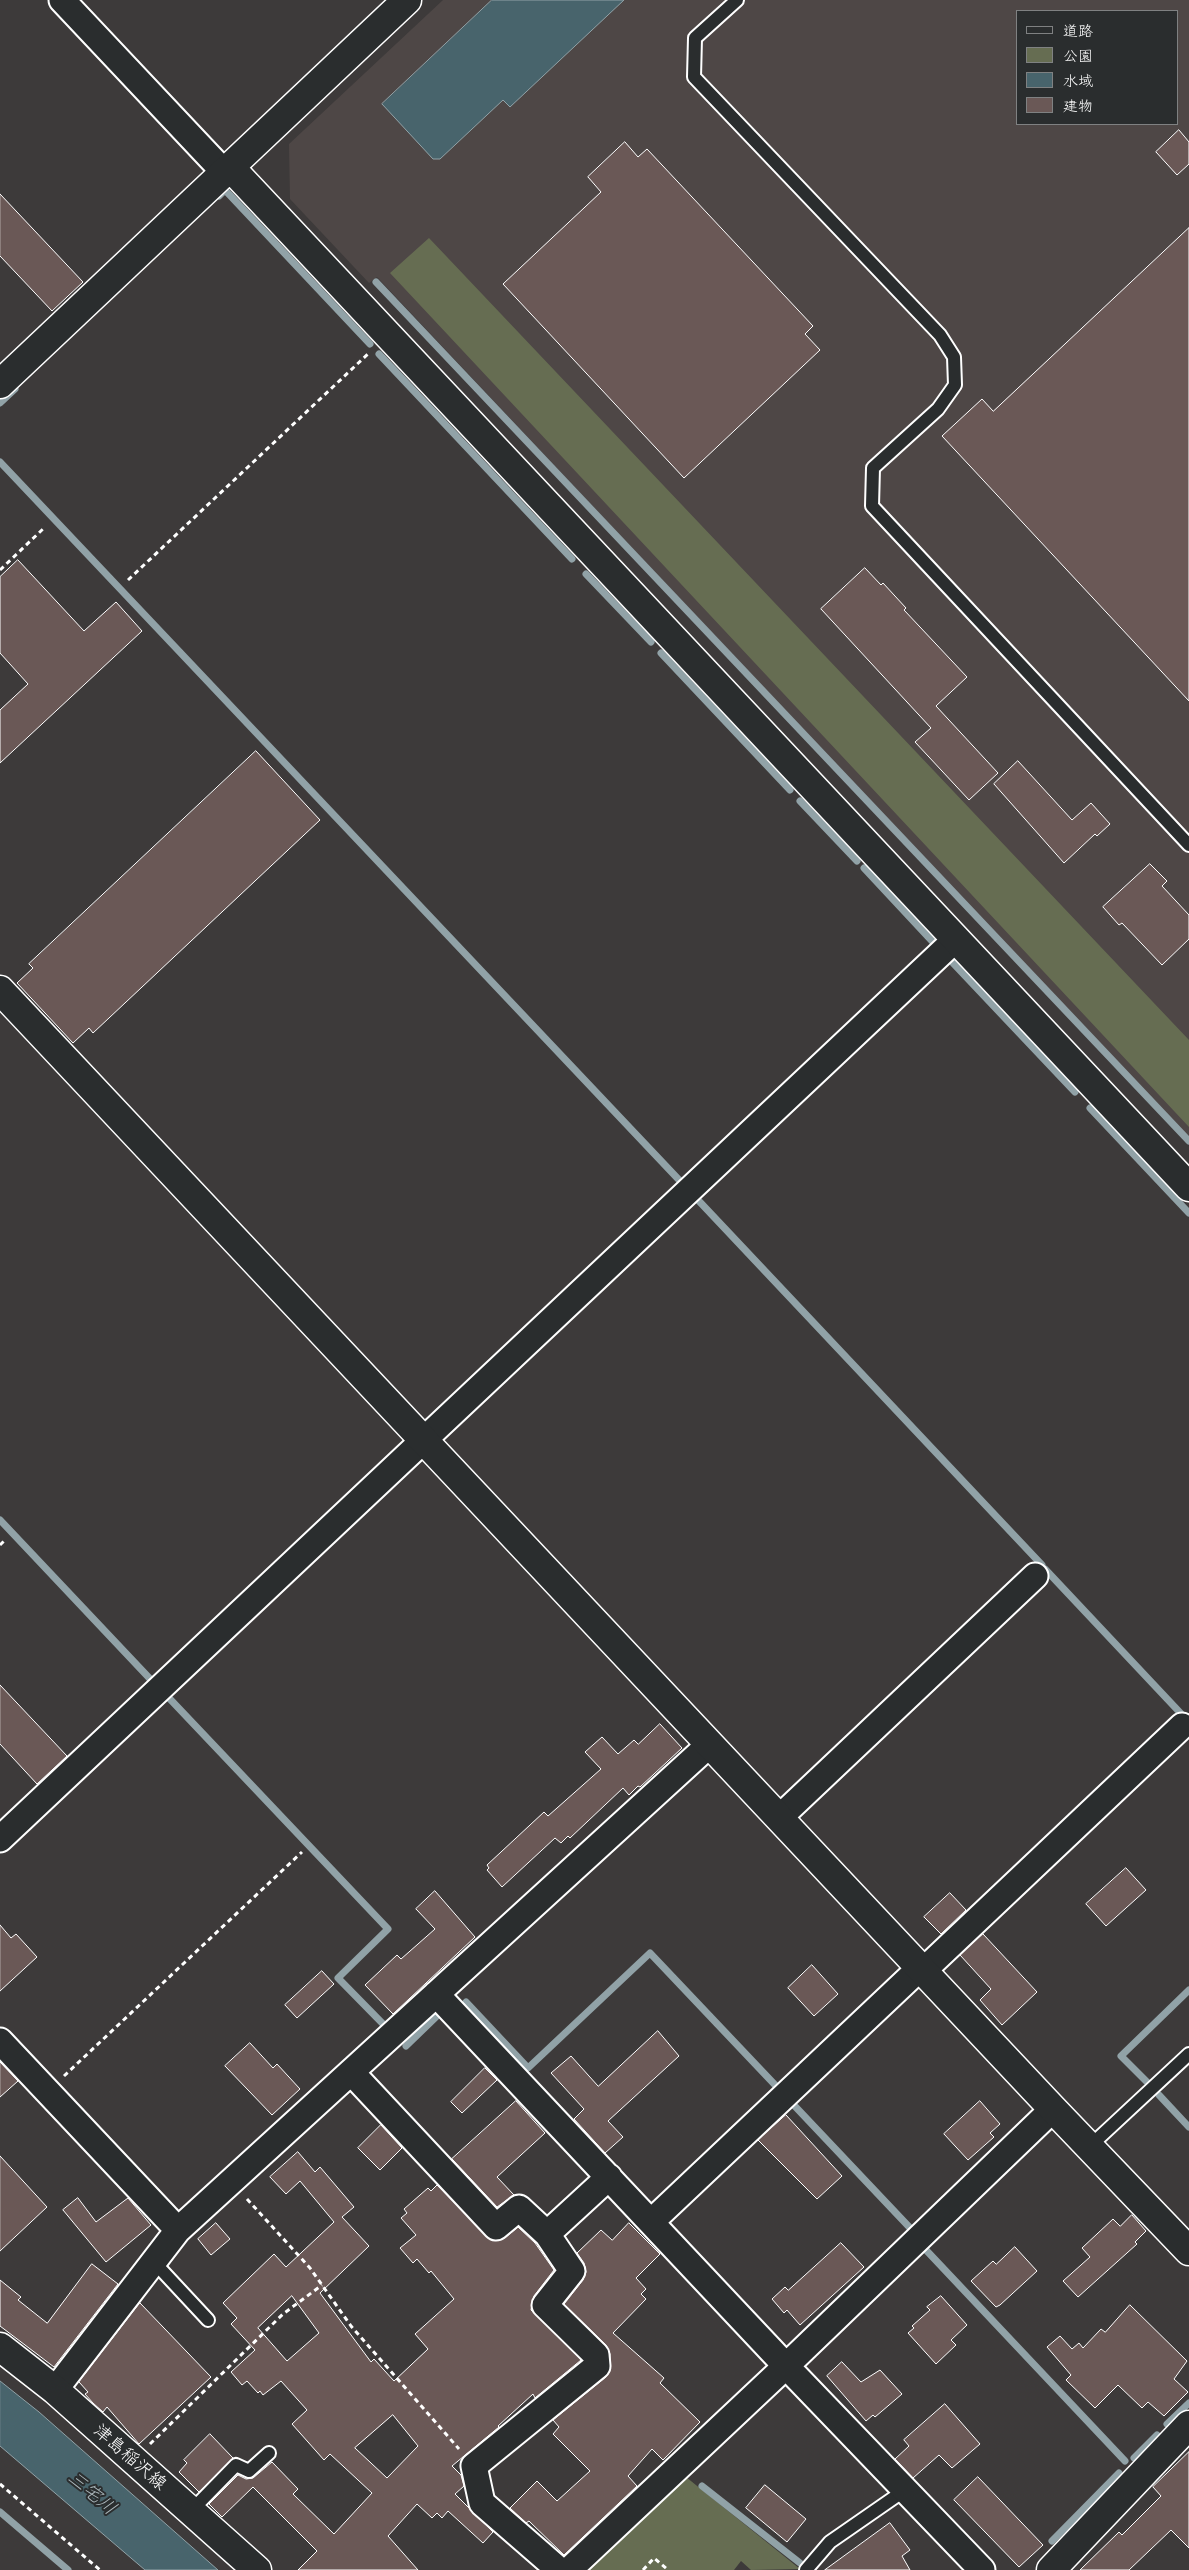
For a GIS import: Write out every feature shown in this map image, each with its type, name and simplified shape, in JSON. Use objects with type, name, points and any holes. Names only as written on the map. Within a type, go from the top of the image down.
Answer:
[{"type":"street","points":[[62,0],[389,335],[1189,1186]]},
{"type":"street","points":[[0,384],[407,0]]},
{"type":"street","points":[[0,1838],[956,939]]},
{"type":"street","points":[[0,990],[1053,2109],[1189,2251]]},
{"type":"street","points":[[779,1818],[1035,1576]]},
{"type":"street","points":[[651,2222],[1182,1726]]},
{"type":"street","points":[[55,2390],[178,2230],[710,1744]]},
{"type":"street","points":[[436,1994],[786,2366],[982,2570]]},
{"type":"street","points":[[0,2041],[178,2230]]},
{"type":"street","points":[[351,2072],[496,2228],[518,2208],[547,2234],[572,2271],[545,2305],[596,2355],[597,2366],[474,2466],[482,2503],[559,2570]]},
{"type":"street","points":[[569,2570],[786,2366],[1053,2109]]},
{"type":"street","points":[[547,2234],[609,2177]]},
{"type":"street","name":"津島稲沢線","points":[[0,2346],[55,2390],[257,2570]]},
{"type":"street","points":[[1051,2570],[1189,2425]]},
{"type":"lane","points":[[737,0],[695,38],[694,77],[940,334],[954,357],[954,385],[938,410],[873,468],[872,506],[1189,845]]},
{"type":"lane","points":[[1089,2147],[1189,2054]]},
{"type":"lane","points":[[154,2262],[208,2320]]},
{"type":"lane","points":[[191,2511],[236,2466],[249,2471],[270,2453]]},
{"type":"lane","points":[[806,2570],[830,2542],[905,2490]]},
{"type":"path","points":[[128,580],[389,335]]},
{"type":"path","points":[[0,570],[44,528]]},
{"type":"path","points":[[0,1545],[6,1540]]},
{"type":"path","points":[[48,2091],[302,1852]]},
{"type":"path","points":[[231,2182],[310,2268],[351,2326],[474,2466]]},
{"type":"path","points":[[132,2460],[182,2415],[283,2314],[322,2285]]},
{"type":"path","points":[[0,2484],[100,2570]]},
{"type":"path","points":[[642,2570],[654,2558],[668,2570]]},
{"type":"shaded area","points":[[443,0],[1189,0],[1189,1139],[377,277],[369,283],[290,199],[289,144]]},
{"type":"green space","points":[[429,238],[1189,1040],[1189,1127],[390,273]]},
{"type":"green space","points":[[686,2477],[800,2569],[751,2570],[741,2561],[734,2570],[587,2570]]},
{"type":"water","points":[[492,0],[624,0],[510,107],[503,100],[440,159],[433,159],[382,104]]},
{"type":"water","name":"三宅川","points":[[0,2381],[39,2412],[218,2570],[145,2570],[0,2446]]},
{"type":"building","points":[[1179,130],[1189,142],[1189,164],[1177,175],[1156,152]]},
{"type":"building","points":[[625,142],[638,157],[647,149],[813,326],[805,334],[820,350],[684,478],[503,284],[601,192],[588,177]]},
{"type":"building","points":[[0,194],[83,282],[52,311],[0,256]]},
{"type":"building","points":[[1189,228],[1189,701],[942,436],[982,399],[993,411]]},
{"type":"building","points":[[18,560],[84,631],[116,602],[142,631],[0,763],[0,710],[28,684],[0,653],[0,577]]},
{"type":"building","points":[[865,568],[881,585],[883,583],[906,608],[904,610],[967,677],[936,706],[998,773],[969,800],[915,742],[931,728],[821,609]]},
{"type":"building","points":[[256,751],[320,820],[93,1033],[89,1028],[73,1043],[17,983],[33,968],[29,964]]},
{"type":"building","points":[[1018,761],[1072,820],[1091,803],[1110,824],[1097,836],[1095,834],[1064,863],[994,784]]},
{"type":"building","points":[[1150,864],[1167,881],[1162,886],[1189,915],[1189,939],[1162,965],[1122,923],[1119,925],[1103,907]]},
{"type":"building","points":[[0,1685],[67,1756],[37,1784],[0,1744]]},
{"type":"building","points":[[660,1724],[682,1748],[629,1795],[623,1788],[570,1838],[568,1836],[561,1843],[555,1838],[502,1887],[487,1870],[489,1868],[487,1865],[544,1812],[548,1816],[601,1769],[585,1752],[602,1737],[618,1754],[634,1740],[638,1744]]},
{"type":"building","points":[[1126,1868],[1146,1890],[1106,1926],[1086,1904]]},
{"type":"building","points":[[435,1891],[475,1937],[393,2014],[365,1985],[397,1955],[401,1959],[435,1929],[416,1909]]},
{"type":"building","points":[[950,1893],[966,1910],[941,1934],[924,1917]]},
{"type":"building","points":[[0,1925],[11,1938],[16,1934],[37,1957],[0,1991]]},
{"type":"building","points":[[983,1934],[1037,1992],[1002,2025],[980,2000],[991,1989],[960,1955]]},
{"type":"building","points":[[812,1965],[838,1994],[814,2016],[788,1988]]},
{"type":"building","points":[[322,1971],[334,1984],[297,2018],[285,2005]]},
{"type":"building","points":[[658,2031],[679,2056],[608,2121],[623,2137],[605,2153],[574,2119],[584,2109],[551,2073],[571,2056],[598,2086]]},
{"type":"building","points":[[250,2043],[273,2068],[277,2064],[300,2089],[272,2115],[225,2066]]},
{"type":"building","points":[[0,2062],[18,2081],[0,2097]]},
{"type":"building","points":[[485,2068],[497,2080],[462,2113],[451,2102]]},
{"type":"building","points":[[516,2101],[545,2133],[497,2177],[514,2195],[497,2207],[452,2159]]},
{"type":"building","points":[[980,2101],[1000,2124],[990,2133],[994,2137],[968,2160],[944,2134]]},
{"type":"building","points":[[786,2115],[842,2176],[817,2199],[758,2140]]},
{"type":"building","points":[[381,2125],[402,2148],[380,2170],[358,2148]]},
{"type":"building","points":[[298,2152],[315,2172],[320,2167],[354,2207],[342,2217],[369,2246],[320,2293],[371,2362],[374,2359],[394,2381],[428,2349],[415,2334],[454,2299],[431,2271],[429,2273],[417,2259],[413,2263],[400,2248],[416,2235],[401,2218],[407,2213],[404,2209],[428,2188],[431,2191],[437,2185],[491,2240],[505,2238],[518,2227],[535,2243],[554,2270],[534,2296],[531,2310],[581,2360],[535,2398],[533,2394],[499,2427],[452,2466],[461,2475],[464,2486],[455,2494],[493,2532],[483,2543],[448,2511],[442,2518],[437,2513],[432,2518],[417,2504],[388,2536],[418,2570],[298,2570],[317,2551],[253,2487],[222,2517],[209,2504],[238,2475],[246,2479],[253,2478],[272,2462],[298,2489],[293,2494],[334,2534],[372,2493],[330,2454],[324,2460],[292,2424],[307,2410],[281,2381],[263,2395],[260,2391],[258,2393],[247,2381],[242,2385],[231,2372],[255,2350],[231,2324],[237,2318],[223,2303],[274,2254],[286,2267],[334,2222],[300,2181],[286,2194],[270,2177]],"holes":[[[292,2296],[319,2333],[287,2361],[258,2328]],[[393,2415],[418,2446],[387,2478],[355,2448]]]},
{"type":"building","points":[[0,2156],[47,2207],[0,2251]]},
{"type":"building","points":[[78,2198],[96,2222],[128,2198],[151,2225],[106,2262],[63,2210]]},
{"type":"building","points":[[1132,2215],[1146,2231],[1135,2242],[1137,2244],[1078,2297],[1063,2281],[1090,2257],[1082,2248],[1113,2219],[1120,2226]]},
{"type":"building","points":[[216,2223],[230,2239],[211,2255],[198,2239]]},
{"type":"building","points":[[629,2223],[660,2254],[636,2278],[646,2289],[641,2294],[646,2299],[613,2333],[664,2378],[660,2383],[700,2422],[663,2460],[652,2449],[628,2476],[637,2486],[564,2555],[529,2521],[526,2523],[510,2508],[537,2481],[557,2501],[590,2471],[553,2434],[559,2427],[553,2420],[606,2377],[610,2371],[610,2354],[606,2345],[564,2304],[583,2280],[586,2272],[584,2263],[577,2253],[601,2230],[612,2240]]},
{"type":"building","points":[[841,2243],[864,2267],[800,2325],[787,2310],[784,2313],[772,2299],[785,2287],[788,2290]]},
{"type":"building","points":[[1015,2247],[1037,2271],[996,2307],[971,2281],[993,2261],[996,2264]]},
{"type":"building","points":[[92,2264],[118,2284],[54,2367],[0,2326],[0,2280],[21,2297],[18,2300],[47,2323]]},
{"type":"building","points":[[941,2296],[967,2325],[951,2340],[956,2345],[936,2364],[908,2333],[914,2328],[912,2326],[930,2310],[927,2307]]},
{"type":"building","points":[[140,2303],[211,2377],[139,2444],[107,2407],[103,2412],[93,2403],[85,2394],[88,2392],[79,2382]]},
{"type":"building","points":[[1130,2305],[1187,2361],[1174,2379],[1188,2392],[1164,2416],[1148,2402],[1142,2408],[1118,2385],[1095,2408],[1066,2380],[1071,2375],[1047,2347],[1060,2336],[1072,2349],[1079,2343],[1083,2348],[1101,2329],[1105,2332]]},
{"type":"building","points":[[842,2362],[861,2382],[880,2370],[902,2394],[875,2417],[873,2415],[866,2421],[827,2376]]},
{"type":"building","points":[[945,2404],[980,2444],[952,2468],[939,2455],[913,2478],[895,2459],[909,2446],[904,2440]]},
{"type":"building","points":[[210,2434],[233,2458],[199,2492],[179,2472],[187,2463],[184,2460]]},
{"type":"building","points":[[1189,2452],[1189,2548],[1171,2530],[1129,2570],[1080,2570],[1119,2532],[1122,2535],[1161,2496],[1153,2487]]},
{"type":"building","points":[[978,2477],[1043,2545],[1019,2567],[954,2500]]},
{"type":"building","points":[[765,2485],[806,2519],[787,2542],[746,2508]]},
{"type":"building","points":[[890,2523],[910,2550],[902,2556],[910,2570],[825,2570]]},
{"type":"waterway","points":[[219,196],[225,190],[370,344]]},
{"type":"waterway","points":[[376,282],[1189,1141]]},
{"type":"waterway","points":[[379,354],[572,559]]},
{"type":"waterway","points":[[0,403],[15,389]]},
{"type":"waterway","points":[[0,462],[681,1182]]},
{"type":"waterway","points":[[586,574],[651,642]]},
{"type":"waterway","points":[[661,653],[790,790]]},
{"type":"waterway","points":[[800,801],[857,861]]},
{"type":"waterway","points":[[864,868],[932,941]]},
{"type":"waterway","points":[[953,963],[1075,1092]]},
{"type":"waterway","points":[[1090,1108],[1189,1213]]},
{"type":"waterway","points":[[698,1200],[1042,1565]]},
{"type":"waterway","points":[[0,1520],[153,1682]]},
{"type":"waterway","points":[[1045,1569],[1188,1721]]},
{"type":"waterway","points":[[169,1698],[388,1929],[338,1978],[387,2028]]},
{"type":"waterway","points":[[466,2002],[528,2068],[650,1953],[777,2087]]},
{"type":"waterway","points":[[1149,2084],[1121,2056],[1189,1990]]},
{"type":"waterway","points":[[406,2046],[436,2017]]},
{"type":"waterway","points":[[1159,2095],[1189,2127]]},
{"type":"waterway","points":[[790,2101],[912,2230]]},
{"type":"waterway","points":[[926,2250],[1125,2461]]},
{"type":"waterway","points":[[1167,2424],[1189,2403]]},
{"type":"waterway","points":[[1134,2458],[1157,2435]]},
{"type":"waterway","points":[[1052,2541],[1119,2473]]},
{"type":"waterway","points":[[702,2486],[800,2563]]},
{"type":"waterway","points":[[0,2512],[68,2570]]}]
